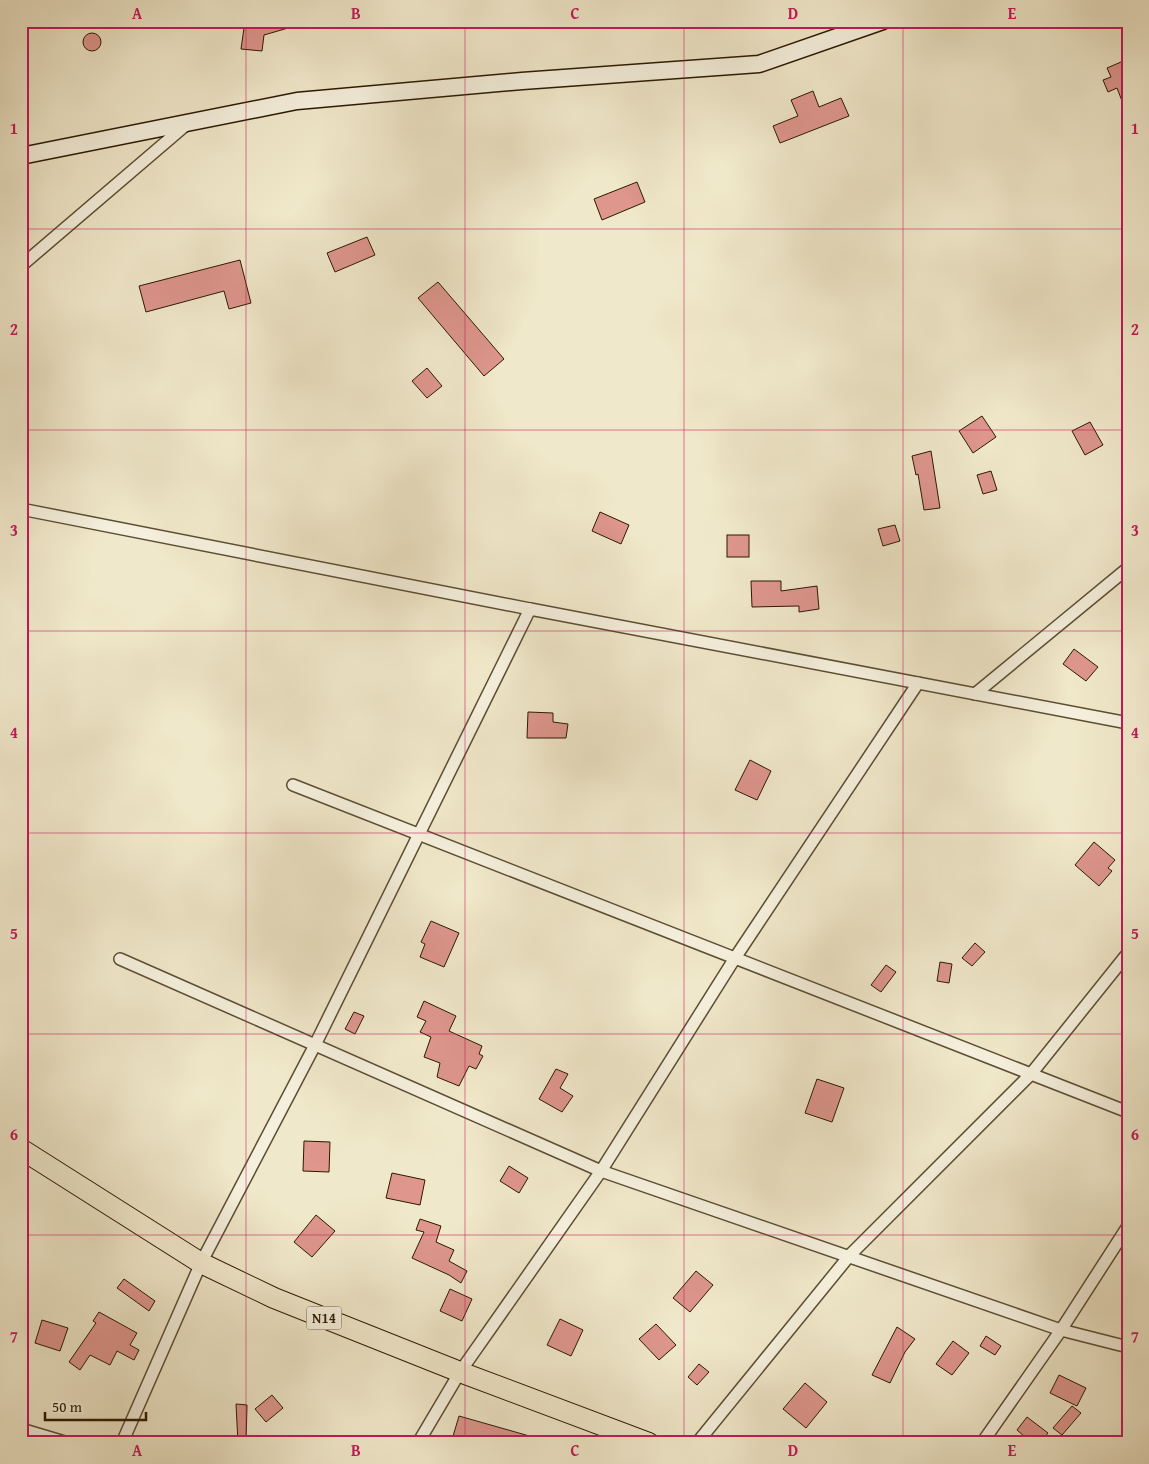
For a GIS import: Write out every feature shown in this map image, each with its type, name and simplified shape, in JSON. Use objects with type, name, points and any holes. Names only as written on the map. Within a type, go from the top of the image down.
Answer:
[{"type":"highway","name":"N14","points":[[21,1149],[201,1263],[274,1298],[460,1372],[649,1443]]},
{"type":"street","points":[[21,156],[297,101],[522,81],[759,64],[883,21]]},
{"type":"street","points":[[21,266],[188,124]]},
{"type":"street","points":[[21,509],[530,609],[1128,723]]},
{"type":"street","points":[[975,694],[1128,568]]},
{"type":"street","points":[[122,1443],[201,1263],[315,1045],[530,609]]},
{"type":"street","points":[[418,1443],[460,1372],[601,1171],[735,958],[918,683]]},
{"type":"street","points":[[293,785],[1128,1112]]},
{"type":"street","points":[[697,1443],[850,1255],[1031,1074],[1128,953]]},
{"type":"street","points":[[120,959],[601,1171],[850,1255],[1061,1330],[1128,1347]]},
{"type":"street","points":[[982,1443],[1061,1330],[1128,1226]]},
{"type":"street","points":[[21,1429],[68,1443]]},
{"type":"building","points":[[245,21],[302,21],[302,24],[264,35],[262,51],[241,49]]},
{"type":"building","points":[[92,33],[98,36],[101,42],[98,48],[92,51],[86,48],[83,42],[86,36]]},
{"type":"building","points":[[1128,59],[1127,114],[1117,88],[1108,92],[1103,80],[1111,77],[1107,68]]},
{"type":"building","points":[[813,91],[819,107],[841,98],[849,116],[780,143],[773,126],[798,116],[791,100]]},
{"type":"building","points":[[637,182],[645,202],[602,220],[594,199]]},
{"type":"building","points":[[367,237],[375,255],[335,272],[327,253]]},
{"type":"building","points":[[240,260],[251,303],[229,309],[224,291],[146,312],[139,286]]},
{"type":"building","points":[[438,282],[504,359],[484,376],[418,298]]},
{"type":"building","points":[[427,368],[442,386],[427,398],[412,381]]},
{"type":"building","points":[[982,416],[996,437],[973,453],[959,431]]},
{"type":"building","points":[[1090,422],[1103,445],[1085,455],[1072,431]]},
{"type":"building","points":[[931,451],[940,508],[924,510],[918,474],[916,475],[912,456]]},
{"type":"building","points":[[991,471],[997,490],[983,494],[977,475]]},
{"type":"building","points":[[600,512],[629,525],[621,544],[592,531]]},
{"type":"building","points":[[895,525],[900,541],[883,546],[878,529]]},
{"type":"building","points":[[727,535],[749,535],[749,557],[727,557]]},
{"type":"building","points":[[751,581],[781,581],[781,591],[817,586],[819,609],[799,612],[799,606],[752,607]]},
{"type":"building","points":[[1074,649],[1098,667],[1086,681],[1063,664]]},
{"type":"building","points":[[528,712],[553,713],[553,722],[568,724],[566,738],[527,738]]},
{"type":"building","points":[[750,760],[771,771],[757,800],[735,790]]},
{"type":"building","points":[[1094,842],[1115,860],[1108,868],[1112,871],[1099,886],[1075,865]]},
{"type":"building","points":[[431,921],[459,933],[444,967],[420,957],[425,944],[421,942]]},
{"type":"building","points":[[975,943],[985,952],[972,966],[962,958]]},
{"type":"building","points":[[940,962],[952,964],[949,983],[937,981]]},
{"type":"building","points":[[886,965],[896,972],[881,992],[871,985]]},
{"type":"building","points":[[424,1001],[456,1016],[449,1031],[482,1046],[479,1054],[483,1056],[476,1069],[469,1066],[459,1086],[437,1077],[440,1063],[424,1057],[431,1037],[420,1032],[426,1021],[417,1017]]},
{"type":"building","points":[[354,1012],[364,1016],[355,1034],[345,1029]]},
{"type":"building","points":[[556,1069],[568,1074],[560,1088],[573,1096],[562,1112],[539,1099]]},
{"type":"building","points":[[817,1079],[844,1088],[832,1122],[805,1113]]},
{"type":"building","points":[[304,1141],[330,1142],[329,1172],[303,1171]]},
{"type":"building","points":[[509,1166],[528,1178],[519,1193],[500,1181]]},
{"type":"building","points":[[392,1173],[425,1180],[420,1205],[386,1198]]},
{"type":"building","points":[[316,1215],[335,1231],[312,1257],[294,1242]]},
{"type":"building","points":[[420,1219],[441,1226],[436,1242],[454,1250],[449,1261],[467,1271],[461,1283],[449,1275],[412,1258],[424,1232],[416,1230]]},
{"type":"building","points":[[696,1271],[713,1285],[690,1312],[673,1298]]},
{"type":"building","points":[[124,1279],[155,1301],[149,1311],[117,1288]]},
{"type":"building","points":[[450,1289],[472,1299],[462,1321],[440,1311]]},
{"type":"building","points":[[99,1312],[137,1333],[130,1345],[139,1350],[134,1360],[117,1351],[110,1365],[90,1355],[80,1370],[69,1362],[96,1323],[93,1321]]},
{"type":"building","points":[[560,1319],[583,1330],[571,1356],[547,1345]]},
{"type":"building","points":[[42,1320],[68,1328],[60,1351],[35,1343]]},
{"type":"building","points":[[656,1324],[676,1345],[659,1360],[639,1339]]},
{"type":"building","points":[[897,1327],[915,1339],[905,1352],[890,1383],[872,1375]]},
{"type":"building","points":[[986,1336],[1001,1346],[995,1355],[980,1346]]},
{"type":"building","points":[[953,1341],[969,1353],[952,1375],[936,1364]]},
{"type":"building","points":[[699,1364],[709,1372],[697,1385],[688,1377]]},
{"type":"building","points":[[1059,1375],[1086,1388],[1077,1406],[1050,1393]]},
{"type":"building","points":[[805,1383],[827,1402],[806,1428],[783,1409]]},
{"type":"building","points":[[272,1395],[283,1408],[266,1422],[255,1409]]},
{"type":"building","points":[[236,1404],[247,1405],[246,1443],[238,1443]]},
{"type":"building","points":[[1072,1406],[1081,1413],[1062,1435],[1053,1428]]},
{"type":"building","points":[[459,1416],[540,1439],[540,1443],[451,1443]]},
{"type":"building","points":[[1027,1417],[1048,1433],[1040,1443],[1032,1443],[1017,1430]]}]
